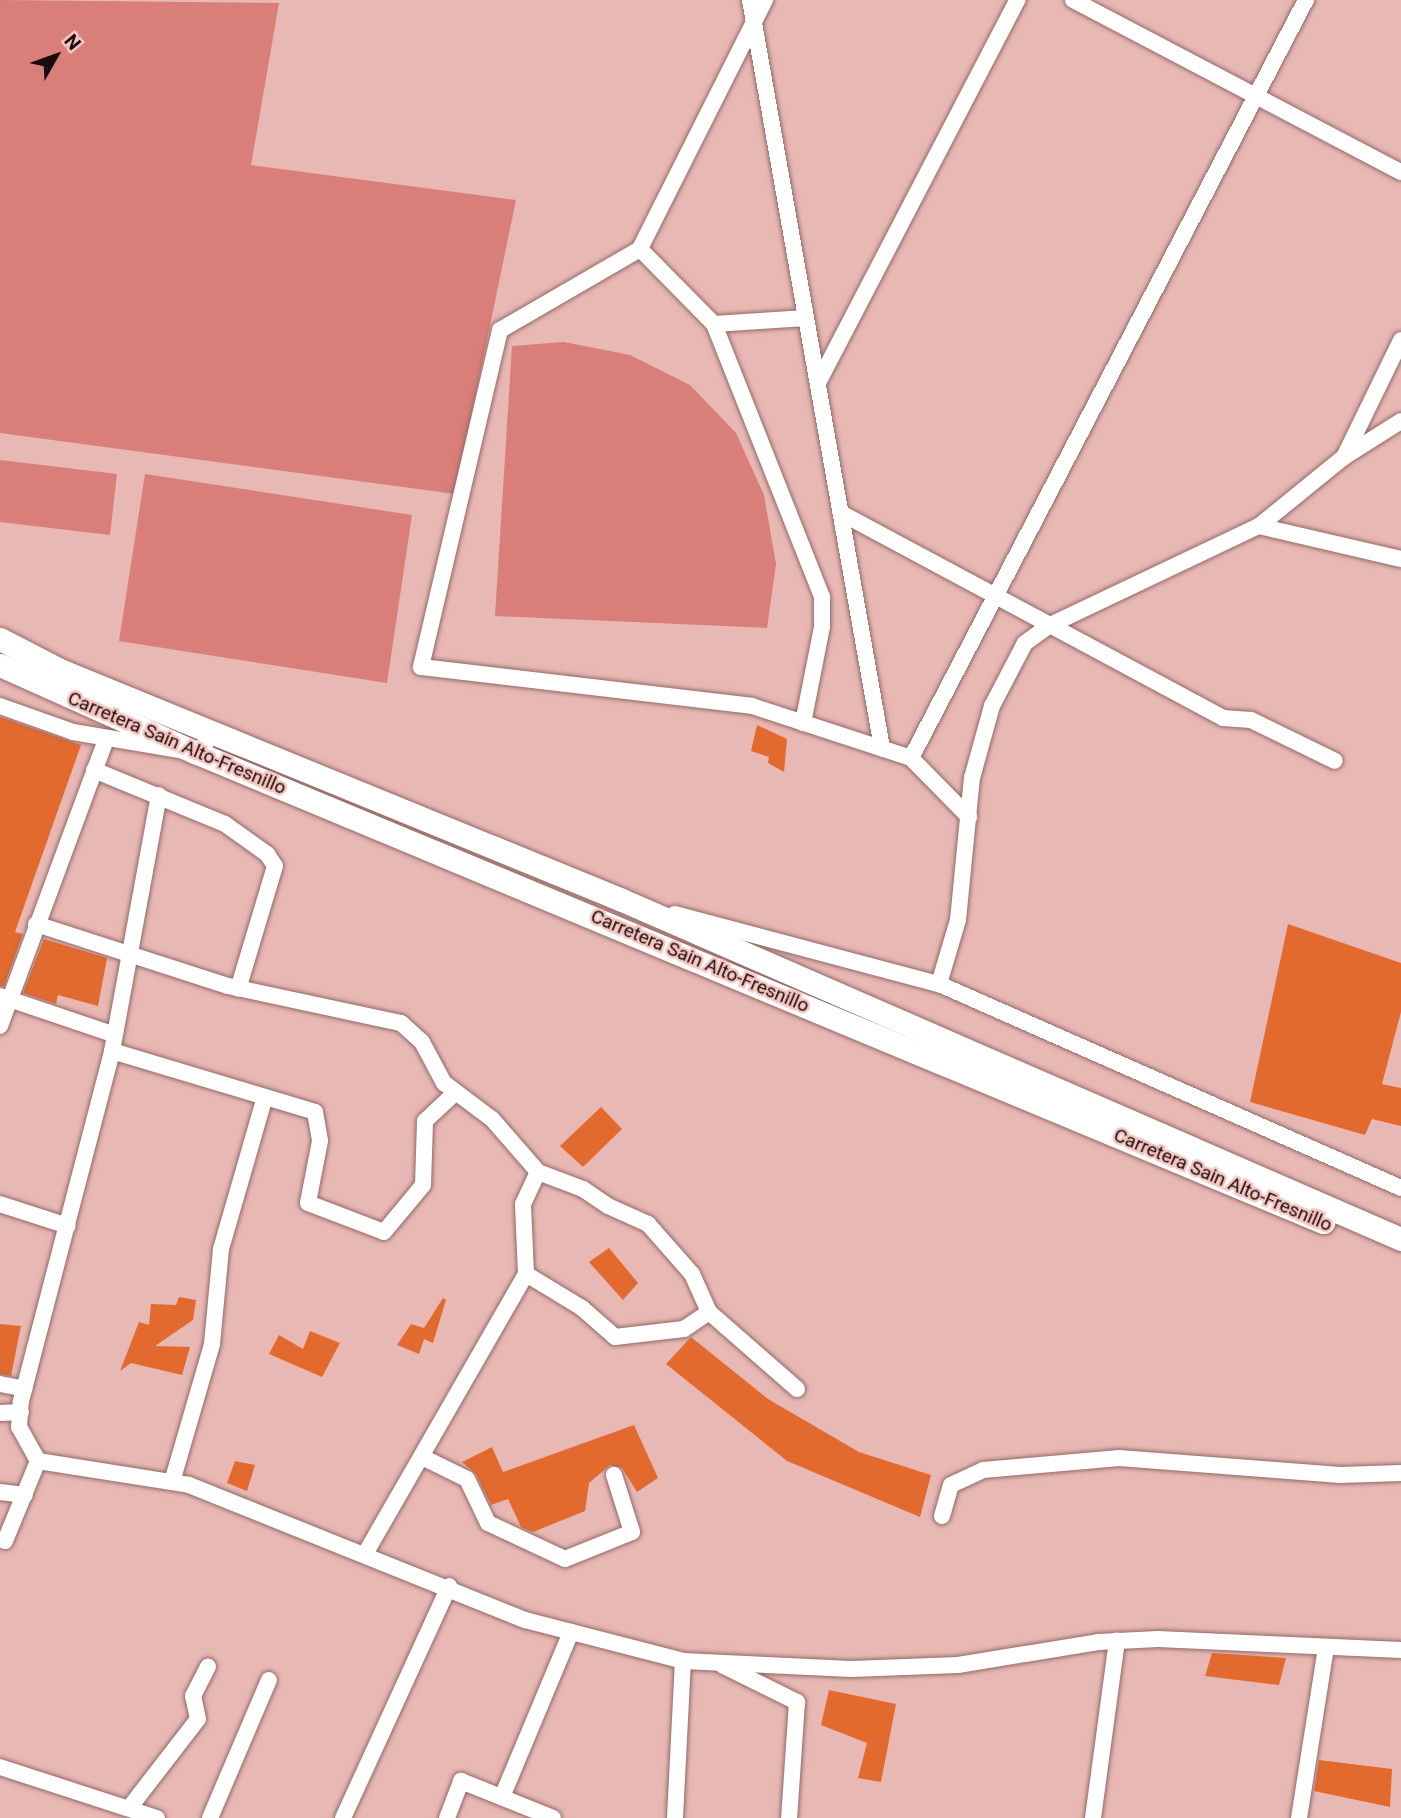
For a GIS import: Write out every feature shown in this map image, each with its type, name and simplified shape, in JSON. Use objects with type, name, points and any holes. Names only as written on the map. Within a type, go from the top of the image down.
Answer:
[{"type":"main road","points":[[0,639],[62,671],[622,900],[1401,1239]]},
{"type":"main road","name":"Carretera Sain Alto-Fresnillo","points":[[0,665],[197,753],[1401,1255]]},
{"type":"street","points":[[750,0],[882,748]]},
{"type":"street","points":[[765,0],[640,249],[500,330],[421,667],[752,706],[911,758],[969,817]]},
{"type":"street","points":[[818,383],[1017,0]]},
{"type":"street","points":[[1073,0],[1401,172]]},
{"type":"street","points":[[911,758],[1306,0]]},
{"type":"street","points":[[640,249],[714,324],[822,597],[822,627],[803,723]]},
{"type":"street","points":[[714,324],[806,318]]},
{"type":"street","points":[[1343,457],[1401,340]]},
{"type":"street","points":[[939,984],[958,920],[972,778],[992,706],[1024,643],[1048,626],[1259,526],[1343,457],[1401,421]]},
{"type":"street","points":[[841,513],[1223,718],[1251,720],[1335,761]]},
{"type":"street","points":[[1259,526],[1401,559]]},
{"type":"street","points":[[0,706],[43,725],[106,740],[197,753],[212,734]]},
{"type":"street","points":[[0,1026],[5,998],[36,925],[106,740]]},
{"type":"street","points":[[94,770],[225,824],[267,854],[275,866],[238,989]]},
{"type":"street","points":[[38,1461],[19,1427],[21,1412],[114,1043],[159,795]]},
{"type":"street","points":[[590,915],[622,900],[939,984],[1401,1188]]},
{"type":"street","points":[[36,925],[238,989],[371,1019],[393,1018],[422,1042],[454,1094],[492,1119],[538,1172],[583,1189],[608,1206],[648,1224],[692,1274],[709,1312],[797,1390]]},
{"type":"street","points":[[5,998],[114,1043],[315,1112],[320,1141],[308,1203],[384,1232],[423,1185],[425,1121],[454,1094]]},
{"type":"street","points":[[172,1482],[212,1344],[221,1249],[265,1097]]},
{"type":"street","points":[[365,1554],[526,1274],[523,1204],[538,1172]]},
{"type":"street","points":[[0,1204],[68,1226]]},
{"type":"street","points":[[526,1274],[582,1308],[615,1337],[684,1329],[709,1312]]},
{"type":"street","points":[[0,1384],[25,1390]]},
{"type":"street","points":[[0,1413],[21,1412]]},
{"type":"street","points":[[422,1457],[467,1479],[488,1523],[565,1559],[632,1532],[614,1475]]},
{"type":"street","points":[[943,1516],[951,1485],[983,1470],[1119,1458],[1340,1475],[1401,1473]]},
{"type":"street","points":[[38,1461],[172,1482],[449,1586],[525,1620],[682,1661],[851,1669],[958,1665],[1117,1641],[1401,1650]]},
{"type":"street","points":[[5,1541],[38,1461]]},
{"type":"street","points":[[0,1492],[25,1495]]},
{"type":"street","points":[[343,1818],[449,1586]]},
{"type":"street","points":[[502,1797],[571,1632]]},
{"type":"street","points":[[1093,1818],[1117,1641]]},
{"type":"street","points":[[1299,1818],[1326,1647]]},
{"type":"street","points":[[675,1818],[682,1661]]},
{"type":"street","points":[[716,1663],[797,1702],[789,1818]]},
{"type":"street","points":[[130,1807],[198,1719],[193,1696],[208,1667]]},
{"type":"street","points":[[210,1818],[269,1680]]},
{"type":"street","points":[[0,1767],[130,1807],[157,1818]]},
{"type":"street","points":[[447,1818],[461,1782],[553,1818]]},
{"type":"shaded area","points":[[0,0],[279,3],[251,165],[516,200],[455,494],[0,433]]},
{"type":"shaded area","points":[[564,342],[630,355],[690,385],[736,433],[764,495],[776,564],[767,628],[495,616],[512,346]]},
{"type":"shaded area","points":[[0,460],[117,474],[110,535],[0,522]]},
{"type":"shaded area","points":[[145,474],[412,515],[387,683],[119,641]]},
{"type":"building","points":[[0,717],[81,745],[15,932],[23,934],[4,986],[0,986]]},
{"type":"building","points":[[757,725],[787,739],[784,772],[768,763],[769,757],[751,751]]},
{"type":"building","points":[[1288,924],[1401,963],[1401,1012],[1382,1084],[1401,1088],[1401,1126],[1372,1119],[1365,1135],[1250,1102]]},
{"type":"building","points":[[44,939],[107,958],[98,1006],[58,995],[56,1004],[23,993]]},
{"type":"building","points":[[601,1107],[622,1129],[583,1167],[560,1146]]},
{"type":"building","points":[[609,1248],[638,1283],[623,1300],[589,1262]]},
{"type":"building","points":[[179,1297],[196,1300],[193,1320],[155,1346],[190,1347],[182,1375],[131,1363],[120,1371],[139,1322],[149,1325],[151,1304],[176,1305]]},
{"type":"building","points":[[443,1298],[446,1300],[433,1343],[424,1339],[419,1354],[397,1345],[411,1324],[424,1328]]},
{"type":"building","points":[[0,1324],[21,1326],[11,1376],[0,1374]]},
{"type":"building","points":[[310,1331],[340,1343],[322,1377],[269,1354],[279,1335],[303,1349]]},
{"type":"building","points":[[691,1337],[768,1399],[859,1452],[931,1475],[920,1517],[787,1461],[666,1364]]},
{"type":"building","points":[[634,1425],[658,1478],[637,1492],[622,1468],[610,1465],[589,1483],[585,1511],[533,1532],[521,1527],[508,1499],[491,1505],[476,1474],[462,1462],[492,1447],[503,1472]]},
{"type":"building","points":[[235,1461],[255,1465],[247,1491],[227,1483]]},
{"type":"building","points":[[1212,1653],[1286,1658],[1279,1685],[1205,1676]]},
{"type":"building","points":[[829,1690],[896,1704],[881,1782],[858,1778],[867,1743],[821,1725]]},
{"type":"building","points":[[1319,1760],[1392,1769],[1390,1807],[1314,1791]]}]
